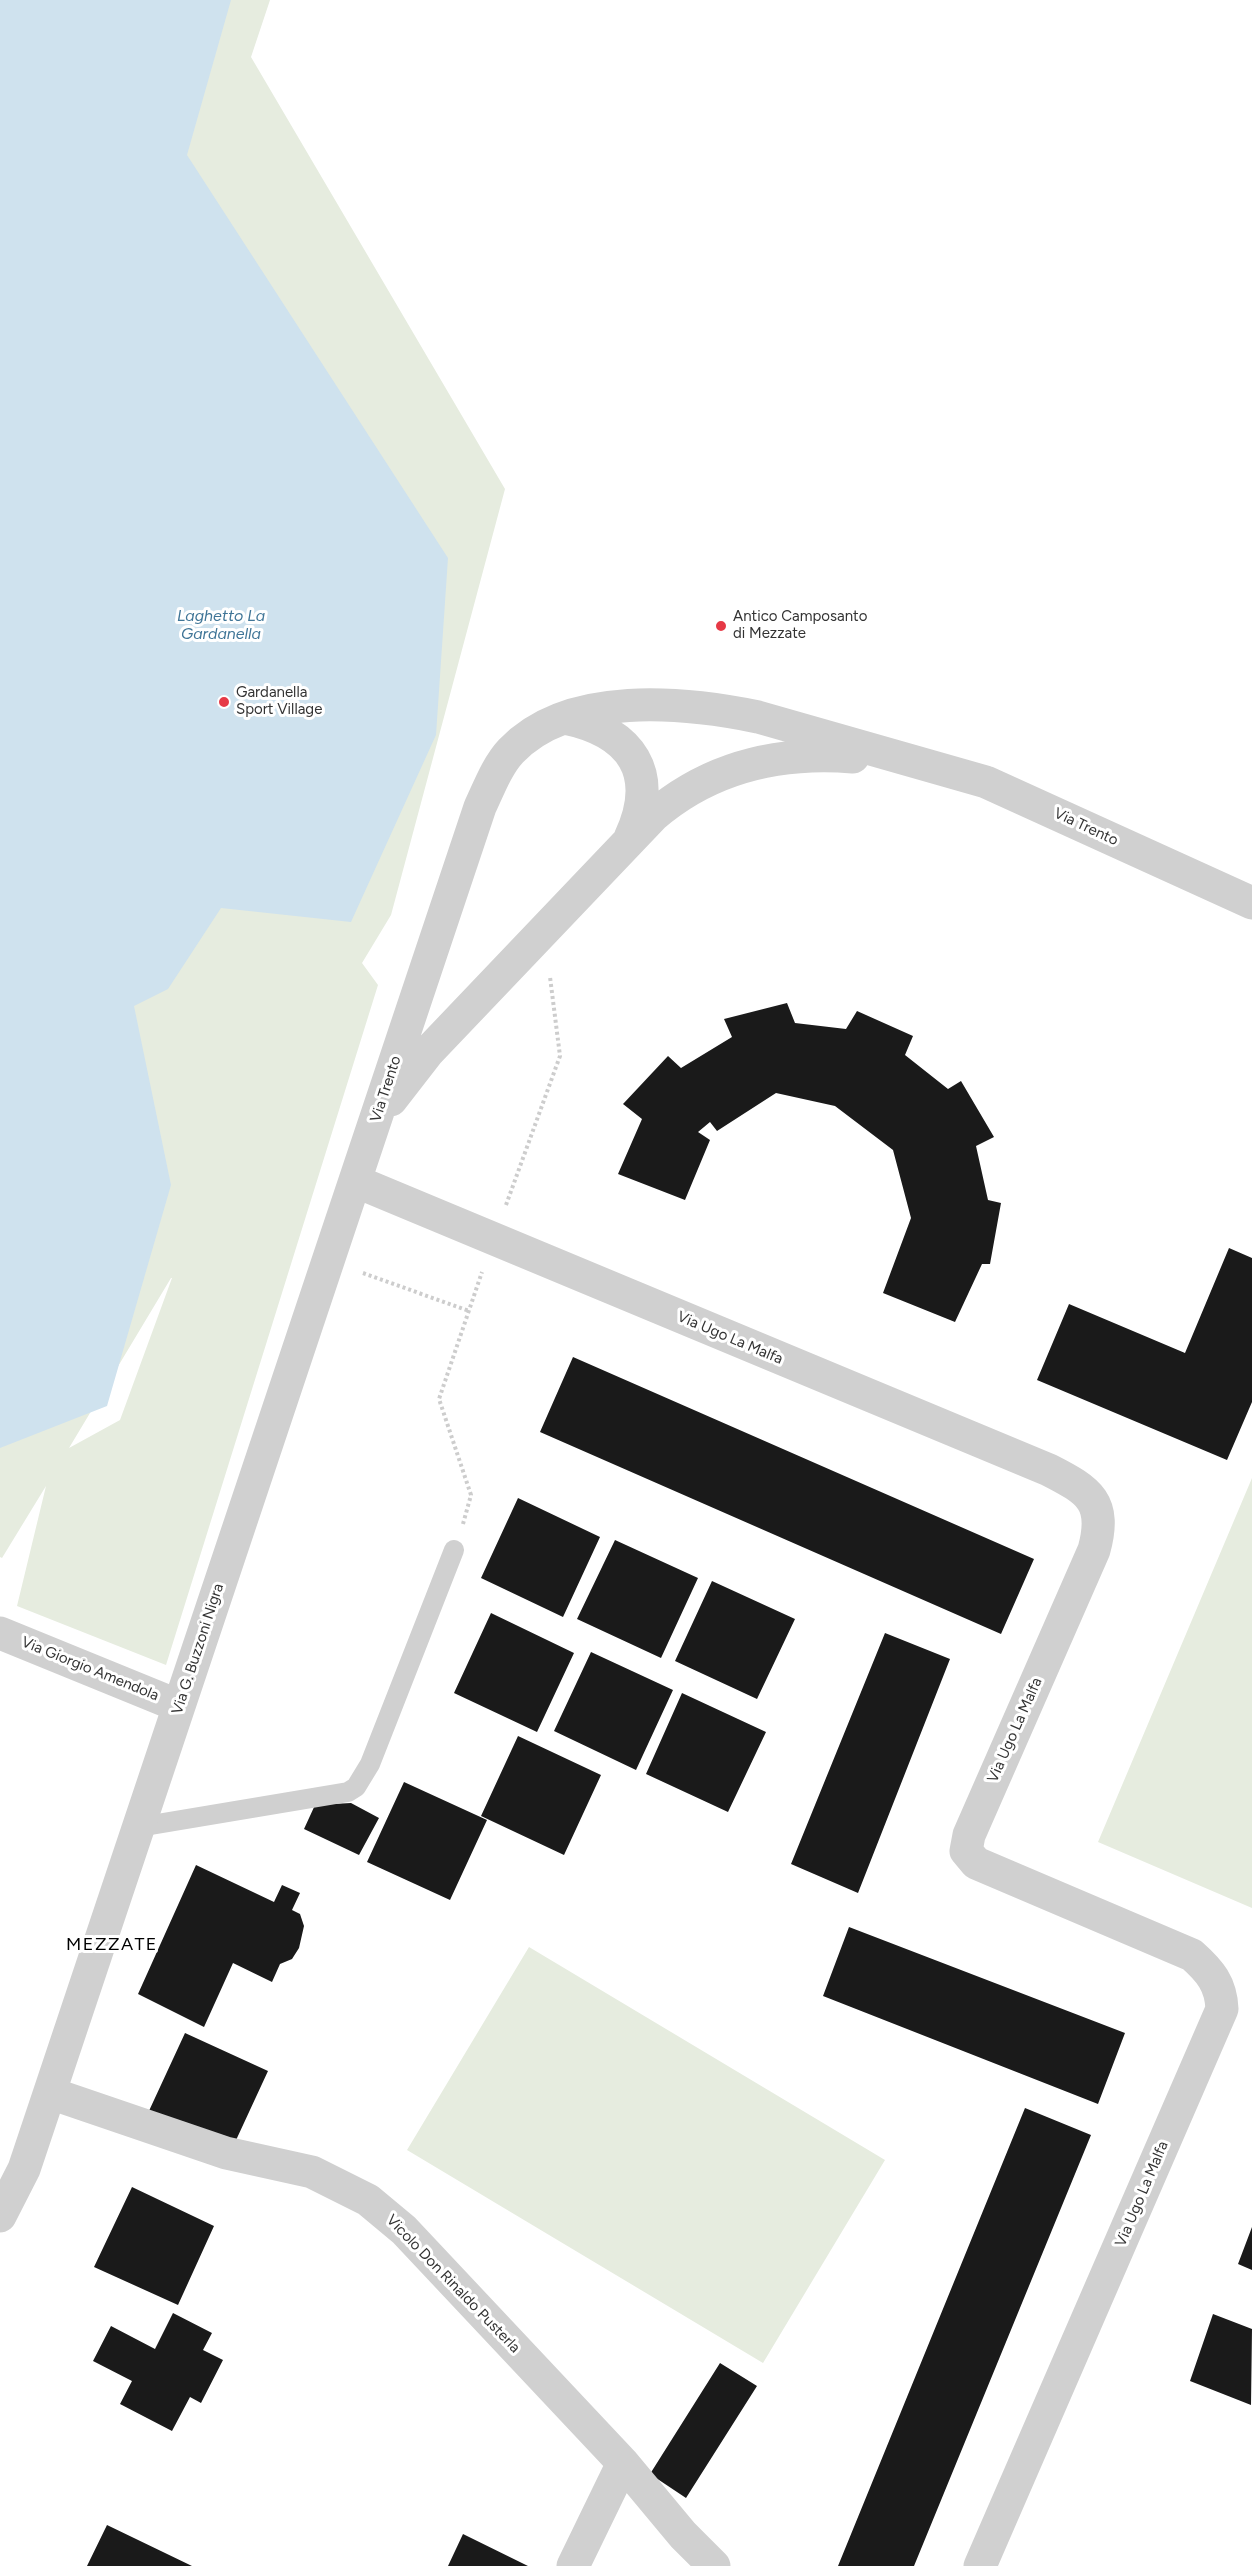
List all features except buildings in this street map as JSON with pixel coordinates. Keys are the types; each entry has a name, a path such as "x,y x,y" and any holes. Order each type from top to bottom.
{"street":[{"name":"Via Trento","path":"372,1129 480,807 493,779 509,752 523,739 565,718 600,710 650,704 725,710 915,762 1007,790 1252,903"},
{"name":"Via Trento","path":"565,718 589,723 605,730 621,742 636,761 642,785 642,801 638,819 627,842"},
{"name":"Via Trento","path":"372,1129 401,1086 429,1052 627,842 675,797 703,780 732,768 797,756 840,756 915,762"},
{"name":"Via G. Buzzoni Nigra","path":"0,2216 12,2164 50,2093 372,1129"},
{"name":"Via Ugo La Malfa","path":"355,1181 1049,1470 1087,1493 1096,1506 1100,1526 1094,1550 969,1835 966,1851 976,1863 1192,1955 1211,1972 1222,1991 1222,2009 980,2566"},
{"name":"Via Giorgio Amendola","path":"0,1633 179,1706"},
{"name":"Vicolo Don Rinaldo Pusterla","path":"50,2093 226,2153 312,2172 368,2200 404,2230 623,2463 683,2535 714,2566"},
{"path":"573,2566 623,2463"}],"lane":[{"path":"139,1827 348,1792 356,1787 369,1764 454,1550"}],"path":[{"path":"332,1250 366,1261 362,1275 469,1311"}],"shaded area":[{"name":"Laghetto La Gardanella","path":"0,0 270,0 251,57 505,489 391,915 362,963 378,985 166,1665 17,1606 46,1486 2,1558 0,1557","holes":["172,1278 120,1420 69,1448"]},
{"path":"1252,1478 1252,1908 1098,1842"},
{"path":"529,1947 885,2160 763,2363 407,2150"}],"water":[{"name":"Laghetto La Gardanella","path":"0,0 231,0 187,155 448,558 436,735 351,922 221,908 168,989 134,1006 171,1185 107,1406 0,1448"}],"place":[{"name":"Antico Camposanto di Mezzate","path":"721,626"},
{"name":"Gardanella Sport Village","path":"224,702"}],"district":[{"name":"MEZZATE","path":"112,1945"}]}
